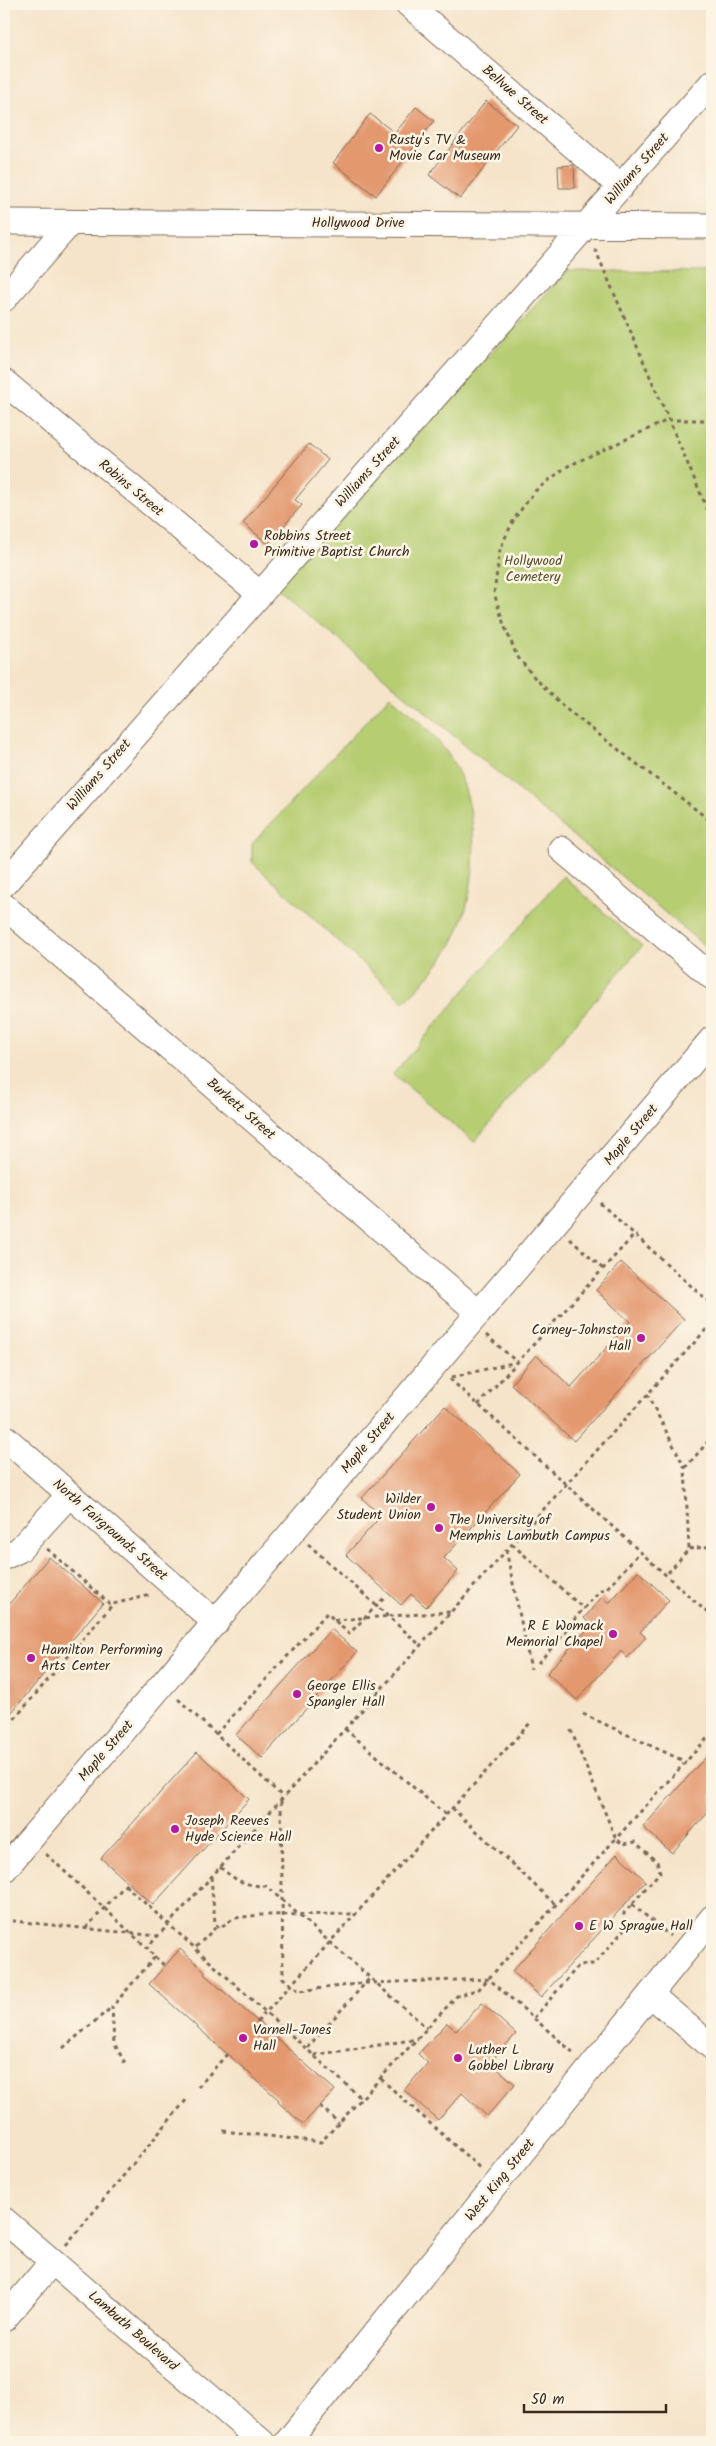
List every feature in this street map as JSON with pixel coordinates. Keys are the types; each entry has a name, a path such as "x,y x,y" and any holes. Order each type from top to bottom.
{"street":[{"name":"Bellvue Street","path":"408,4 622,187"},
{"name":"Williams Street","path":"4,884 259,593 622,187 712,82"},
{"name":"Hollywood Drive","path":"4,222 712,226"},
{"path":"4,299 70,223"},
{"name":"Robins Street","path":"4,382 259,593"},
{"path":"561,849 712,977"},
{"name":"Burkett Street","path":"4,906 482,1323"},
{"name":"Maple Street","path":"4,1870 216,1623 482,1323 584,1189 712,1039"},
{"name":"North Fairgrounds Street","path":"4,1437 216,1623"},
{"path":"4,1557 19,1550 69,1495"},
{"name":"West King Street","path":"287,2442 712,1918"},
{"path":"651,1995 712,2047"},
{"name":"Lambuth Boulevard","path":"4,2220 58,2254 262,2442"},
{"path":"4,2319 58,2254"}],"path":[{"path":"588,224 598,260 712,520"},
{"path":"712,420 668,420 566,467 535,491 514,519 500,549 494,593 504,625 517,656 534,677 566,709 712,822"},
{"path":"584,1189 712,1305"},
{"path":"478,1405 635,1234"},
{"path":"567,1236 603,1269"},
{"path":"147,1948 712,1322"},
{"path":"482,1323 517,1362"},
{"path":"517,1362 448,1377 712,1617"},
{"path":"647,1394 685,1468 689,1549"},
{"path":"685,1468 712,1437"},
{"path":"306,1542 420,1646"},
{"path":"512,1544 584,1609"},
{"path":"43,1546 112,1606"},
{"path":"666,1575 689,1549 712,1546"},
{"path":"506,1550 531,1668"},
{"path":"538,1663 574,1623 575,1618 601,1590 606,1589 640,1552"},
{"path":"4,1730 112,1606 148,1594 156,1600"},
{"path":"216,1734 327,1614 349,1634 384,1598"},
{"path":"334,1620 450,1612"},
{"path":"174,1695 282,1799 283,1978 298,1991 366,1983 489,1978 582,2060"},
{"path":"583,1714 686,1762"},
{"path":"257,2022 530,1722"},
{"path":"534,2018 579,1965 594,1964 623,1931 624,1913 660,1872 658,1862 635,1842 623,1844 616,1839 570,1728"},
{"path":"344,1729 446,1815"},
{"path":"223,2131 321,2142 458,1996 472,1993 489,1978 712,1733"},
{"path":"452,1808 556,1905"},
{"path":"42,1850 165,1966"},
{"path":"220,1867 237,1881 251,1886 266,1886 428,2028"},
{"path":"212,1876 214,1923 217,1926"},
{"path":"85,1929 126,1884 362,2099"},
{"path":"632,1904 676,1942"},
{"path":"196,1947 217,1926 219,1928 235,1918 356,1914"},
{"path":"4,1920 158,1936"},
{"path":"64,2048 112,2007 155,1957"},
{"path":"307,2048 370,1978"},
{"path":"112,2007 114,2043 125,2063"},
{"path":"314,2055 418,2038"},
{"path":"198,2087 228,2053"},
{"path":"381,2079 497,2184"},
{"path":"58,2254 187,2099"},
{"path":"320,2106 339,2123"}],"green space":[{"name":"Hollywood Cemetery","path":"567,271 712,272 712,952 276,587"},
{"path":"390,696 431,733 451,759 461,778 468,800 474,847 473,871 469,894 464,916 456,936 439,963 404,1002 252,862 252,844"},
{"path":"563,876 642,946 474,1142 393,1074"}],"building":[{"path":"486,101 517,125 460,199 429,175"},
{"name":"Rusty's TV & Movie Car Museum","path":"416,107 434,121 376,196 333,163 370,114 395,133"},
{"path":"574,165 575,188 559,188 558,166"},
{"path":"309,444 328,460 295,500 302,505 268,544 243,523"},
{"name":"Carney-Johnston Hall","path":"621,1262 684,1319 574,1441 511,1384 536,1355 571,1387 630,1322 596,1290"},
{"name":"Wilder Student Union","path":"445,1406 520,1474 444,1558 458,1571 426,1607 411,1594 401,1605 346,1555 381,1516 362,1498"},
{"name":"Hamilton Performing Arts Center","path":"49,1557 103,1603 12,1712 4,1705 4,1610"},
{"name":"R E Womack Memorial Chapel","path":"638,1571 669,1600 640,1632 646,1637 627,1658 621,1651 577,1700 547,1673 591,1625 584,1618 602,1597 609,1603"},
{"name":"George Ellis Spangler Hall","path":"331,1629 357,1652 262,1758 236,1735"},
{"path":"712,1750 712,1808 672,1853 643,1827"},
{"name":"Joseph Reeves Hyde Science Hall","path":"197,1752 249,1799 153,1905 101,1858"},
{"name":"E W Sprague Hall","path":"617,1854 646,1881 541,1997 512,1971"},
{"name":"Varnell-Jones Hall","path":"180,1949 206,1972 204,1974 335,2090 303,2124 278,2102 279,2100 149,1984"},
{"name":"Luther L Gobbel Library","path":"482,2003 516,2034 490,2062 515,2084 487,2116 462,2093 438,2120 404,2090 428,2063 418,2054 447,2023 456,2031"}],"place":[{"name":"Rusty's TV & Movie Car Museum","path":"379,148"},
{"name":"Robbins Street Primitive Baptist Church","path":"254,544"},
{"name":"Carney-Johnston Hall","path":"641,1338"},
{"name":"Wilder Student Union","path":"431,1507"},
{"name":"The University of Memphis Lambuth Campus","path":"439,1528"},
{"name":"R E Womack Memorial Chapel","path":"613,1634"},
{"name":"Hamilton Performing Arts Center","path":"31,1658"},
{"name":"George Ellis Spangler Hall","path":"297,1694"},
{"name":"Joseph Reeves Hyde Science Hall","path":"175,1829"},
{"name":"E W Sprague Hall","path":"579,1926"},
{"name":"Varnell-Jones Hall","path":"243,2038"},
{"name":"Luther L Gobbel Library","path":"458,2058"}]}
